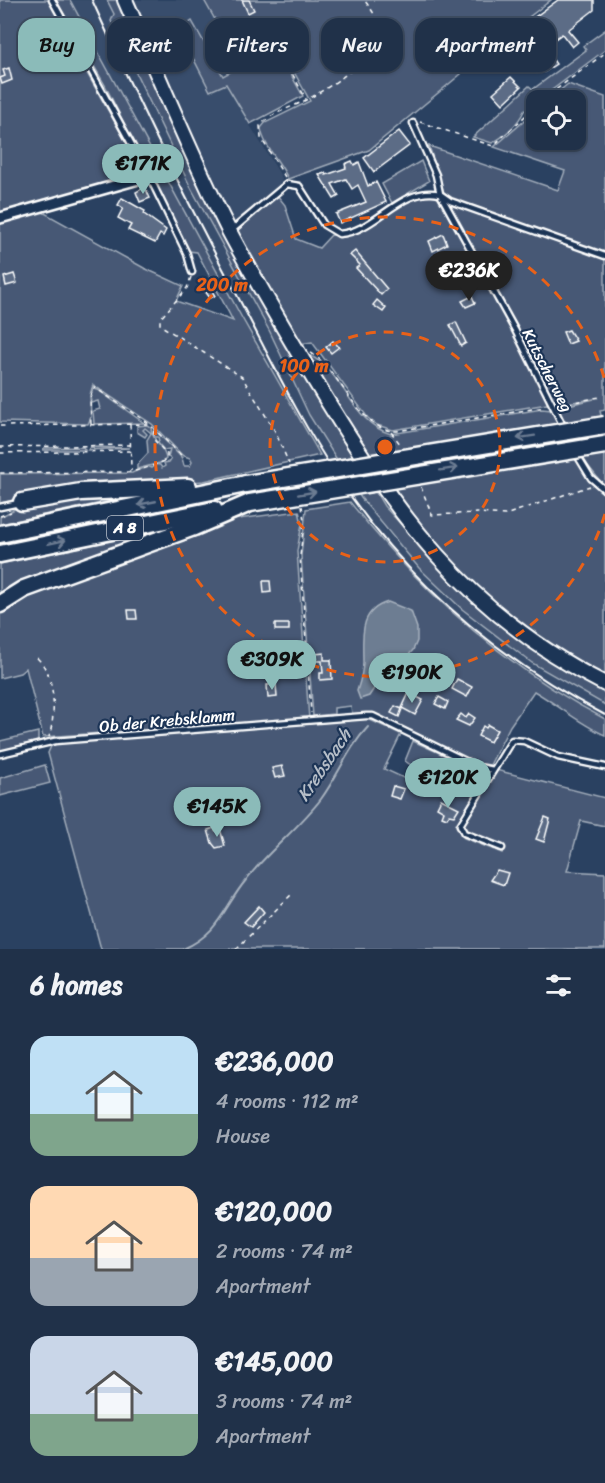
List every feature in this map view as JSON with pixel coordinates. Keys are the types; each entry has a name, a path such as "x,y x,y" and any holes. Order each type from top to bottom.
{"highway":[{"name":"A 8","path":"0,534 246,484 605,425"},
{"name":"A 8","path":"0,554 250,503 605,445"},
{"path":"22,502 81,492 246,484"},
{"path":"0,604 15,592 194,527 250,503"}],"main road":[{"path":"125,0 230,232 298,352 372,473 432,551 453,574 509,623 556,656 605,684"}],"street":[{"path":"0,218 149,177"}],"lane":[{"path":"52,0 149,177 187,254 192,272"},
{"name":"Kutscherweg","path":"413,123 436,176 440,194 515,330 568,437"},
{"path":"230,232 287,184 299,186 324,225 339,234 352,231 420,193 440,194 450,201 605,256"},
{"path":"574,447 584,468 605,490"},
{"path":"0,507 22,502"},
{"name":"Ob der Krebsklamm","path":"0,754 48,742 373,716 478,766 493,770"},
{"path":"502,848 464,833 460,825 510,743 515,740 558,757 605,767"}],"path":[{"path":"287,184 280,166 261,138 260,126 266,120 307,100 358,63 378,40 379,26 374,12 364,0"},
{"path":"556,90 605,53"},
{"path":"291,72 307,100"},
{"path":"413,123 418,121 494,146 526,115"},
{"path":"298,352 310,352 322,361 366,418 380,429 391,432 553,406 600,396"},
{"path":"91,425 90,398 94,387 153,427 184,458"},
{"path":"130,424 131,472"},
{"path":"0,426 149,424"},
{"path":"0,473 131,472 151,464 161,464 166,459 166,452 153,437 153,427"},
{"path":"391,432 404,448"},
{"path":"0,447 131,445"},
{"path":"40,452 41,446"},
{"path":"86,446 87,452"},
{"path":"0,453 131,451"},
{"path":"419,482 432,515 478,513 505,515 596,483"},
{"path":"37,658 45,669 52,692 53,720 48,742"},
{"path":"236,949 292,894"}],"shaded area":[{"path":"0,0 49,0 58,18 18,18 18,72 86,72 145,176 0,216"},
{"path":"56,0 70,0 80,18 66,18"},
{"path":"70,0 107,0 114,14 112,18 107,18 107,68 95,46 95,18 80,18"},
{"path":"107,0 118,0 127,18 112,18 114,14"},
{"path":"130,0 204,0 214,18 205,18 205,44 193,23 193,18 138,18"},
{"path":"204,0 551,0 528,18 415,18 415,72 460,72 461,74 369,150 288,179 265,141 261,128 265,123 310,101 294,72 309,72 309,18 214,18"},
{"path":"193,23 205,44 205,72 221,72 223,76 230,72 289,72 303,96 250,124 226,84 210,91 193,58"},
{"path":"605,30 605,50 552,90 526,90 526,109 506,134 492,143 473,137 529,86 533,89 586,50 583,46"},
{"path":"95,46 242,318 320,455 204,481 40,494 0,503 0,474 132,473 147,466 152,468 154,464 162,468 165,466 164,463 171,459 168,457 170,449 164,450 157,442 159,441 158,437 154,437 154,429 182,458 184,466 190,466 192,462 190,458 182,455 152,424 93,385 90,395 91,417 88,424 0,422 0,222 41,211 144,268 183,286 176,301 233,321 197,252 188,251 95,68"},
{"path":"193,58 210,91 225,84 282,178 279,185 237,222 232,223 198,155 162,72 193,72"},
{"path":"109,72 135,72 190,186 270,333 290,376 384,529 462,609 532,663 605,705 605,719 537,680 462,623 406,569 351,502 320,455 242,318"},
{"path":"135,72 155,72 329,414 384,506 467,595 605,690 605,705 532,663 462,609 419,568 361,498 309,415 270,332 190,186"},
{"path":"568,84 585,90 560,90"},
{"path":"586,90 605,97 605,410 600,411 605,432 605,487 585,462 558,411 560,407 594,399 566,403 553,401 447,202 429,146 558,190 565,171 494,147 526,119 526,150 586,150"},
{"path":"421,161 429,181 392,203 382,184"},
{"path":"277,195 285,205 296,239 319,248 331,235 345,234 359,229 413,199 425,196 438,198 519,341 548,400 547,404 393,430 377,425 368,418 312,342 299,344 236,232"},
{"path":"311,356 332,374 367,420 391,434 542,409 552,410 580,465 605,492 605,679 525,630 488,601 454,569 413,520 376,468 308,359"},
{"path":"93,389 98,390 144,423 94,424 93,411 100,409 98,401 91,403 90,395"},
{"path":"147,425 151,428 166,459 160,463 137,469 137,465 148,453 147,440 151,433 145,428 143,430 147,434 145,437 137,432 137,426"},
{"path":"83,447 85,450 43,450 44,448"},
{"path":"90,447 130,448 88,450"},
{"path":"144,494 0,524 0,517 22,505"},
{"path":"350,502 405,566 435,596 498,651 568,698 605,719 605,735 534,691 510,726 490,765 476,763 372,714 352,714 351,706 334,708 334,714 313,716 301,556 306,509"},
{"path":"299,511 302,524 297,551 309,719 43,737 26,668 20,673 0,678 0,609 8,602 223,521"},
{"path":"106,519 107,524 0,546 0,542"},
{"path":"167,529 0,600 0,564"},
{"path":"388,602 411,611 417,628 417,641 407,657 390,665 369,696 360,699 357,691 362,669 364,626 371,612"},
{"path":"368,719 401,734 384,769 410,781 416,778 418,770 405,761 413,741 486,774 456,826 464,838 502,853 504,847 465,830 462,825 496,770 605,798 605,826 581,821 567,871 605,873 605,949 101,949 48,753 52,744"},
{"path":"38,732 38,741 0,751 0,741"},
{"path":"45,765 50,783 0,796 0,778"}],"building":[{"path":"242,0 249,0 254,10 248,13"},
{"path":"558,0 594,0 594,10 568,30 578,42 572,47 562,34 556,38 556,18 533,18"},
{"path":"9,68 12,80 2,84 0,78 5,76 3,70"},
{"path":"511,77 521,87 503,104 493,93"},
{"path":"399,131 410,145 374,172 364,158"},
{"path":"352,161 354,165 359,162 368,186 376,182 386,202 340,223 336,214 366,202 358,185 352,189 346,179 332,184 339,196 334,199 319,175 346,168 345,164"},
{"path":"145,187 150,198 140,202 136,192"},
{"path":"122,198 145,211 144,214 166,230 163,236 160,234 155,243 128,230 131,225 118,218 123,208 118,205"},
{"path":"443,234 447,244 433,251 429,241"},
{"path":"355,251 387,289 381,295 356,268 360,265 350,255"},
{"path":"488,252 492,260 484,264 480,256"},
{"path":"14,274 17,283 6,286 4,277"},
{"path":"206,281 215,296 210,298 200,284"},
{"path":"472,296 475,303 466,307 462,301"},
{"path":"377,300 386,308 383,312 373,305"},
{"path":"456,322 466,343 461,346 450,325"},
{"path":"569,330 576,341 568,344 563,332"},
{"path":"333,341 339,347 331,353 326,347"},
{"path":"263,581 270,581 271,592 264,593"},
{"path":"128,610 136,610 137,619 129,619"},
{"path":"275,624 289,624 289,630 275,630"},
{"path":"324,653 324,660 331,660 332,679 320,680 320,673 323,673 322,661 316,661 315,654"},
{"path":"457,679 472,687 467,697 452,689"},
{"path":"276,684 277,697 268,698 267,685"},
{"path":"409,693 423,700 415,715 402,708"},
{"path":"439,697 448,702 445,709 435,704"},
{"path":"395,706 402,709 399,717 391,713"},
{"path":"461,714 466,718 469,714 475,718 469,726 456,720"},
{"path":"488,725 497,730 490,742 478,736 483,726 486,728"},
{"path":"282,766 285,776 275,778 272,768"},
{"path":"393,786 404,789 400,799 390,796"},
{"path":"441,799 459,808 454,816 449,815 447,818 442,816 444,811 437,807"},
{"path":"545,817 550,819 544,842 536,839"},
{"path":"214,828 215,831 220,829 225,846 216,848 212,843 208,830"},
{"path":"497,870 508,873 504,885 490,880"},
{"path":"259,906 264,912 251,927 244,922"}],"waterway":[{"name":"Krebsbach","path":"183,949 195,943 213,928 255,869 312,810 368,727"}],"railway":[{"path":"92,0 181,187 285,388 310,433 363,514 392,549 456,613 527,668 565,693 605,715"}]}
